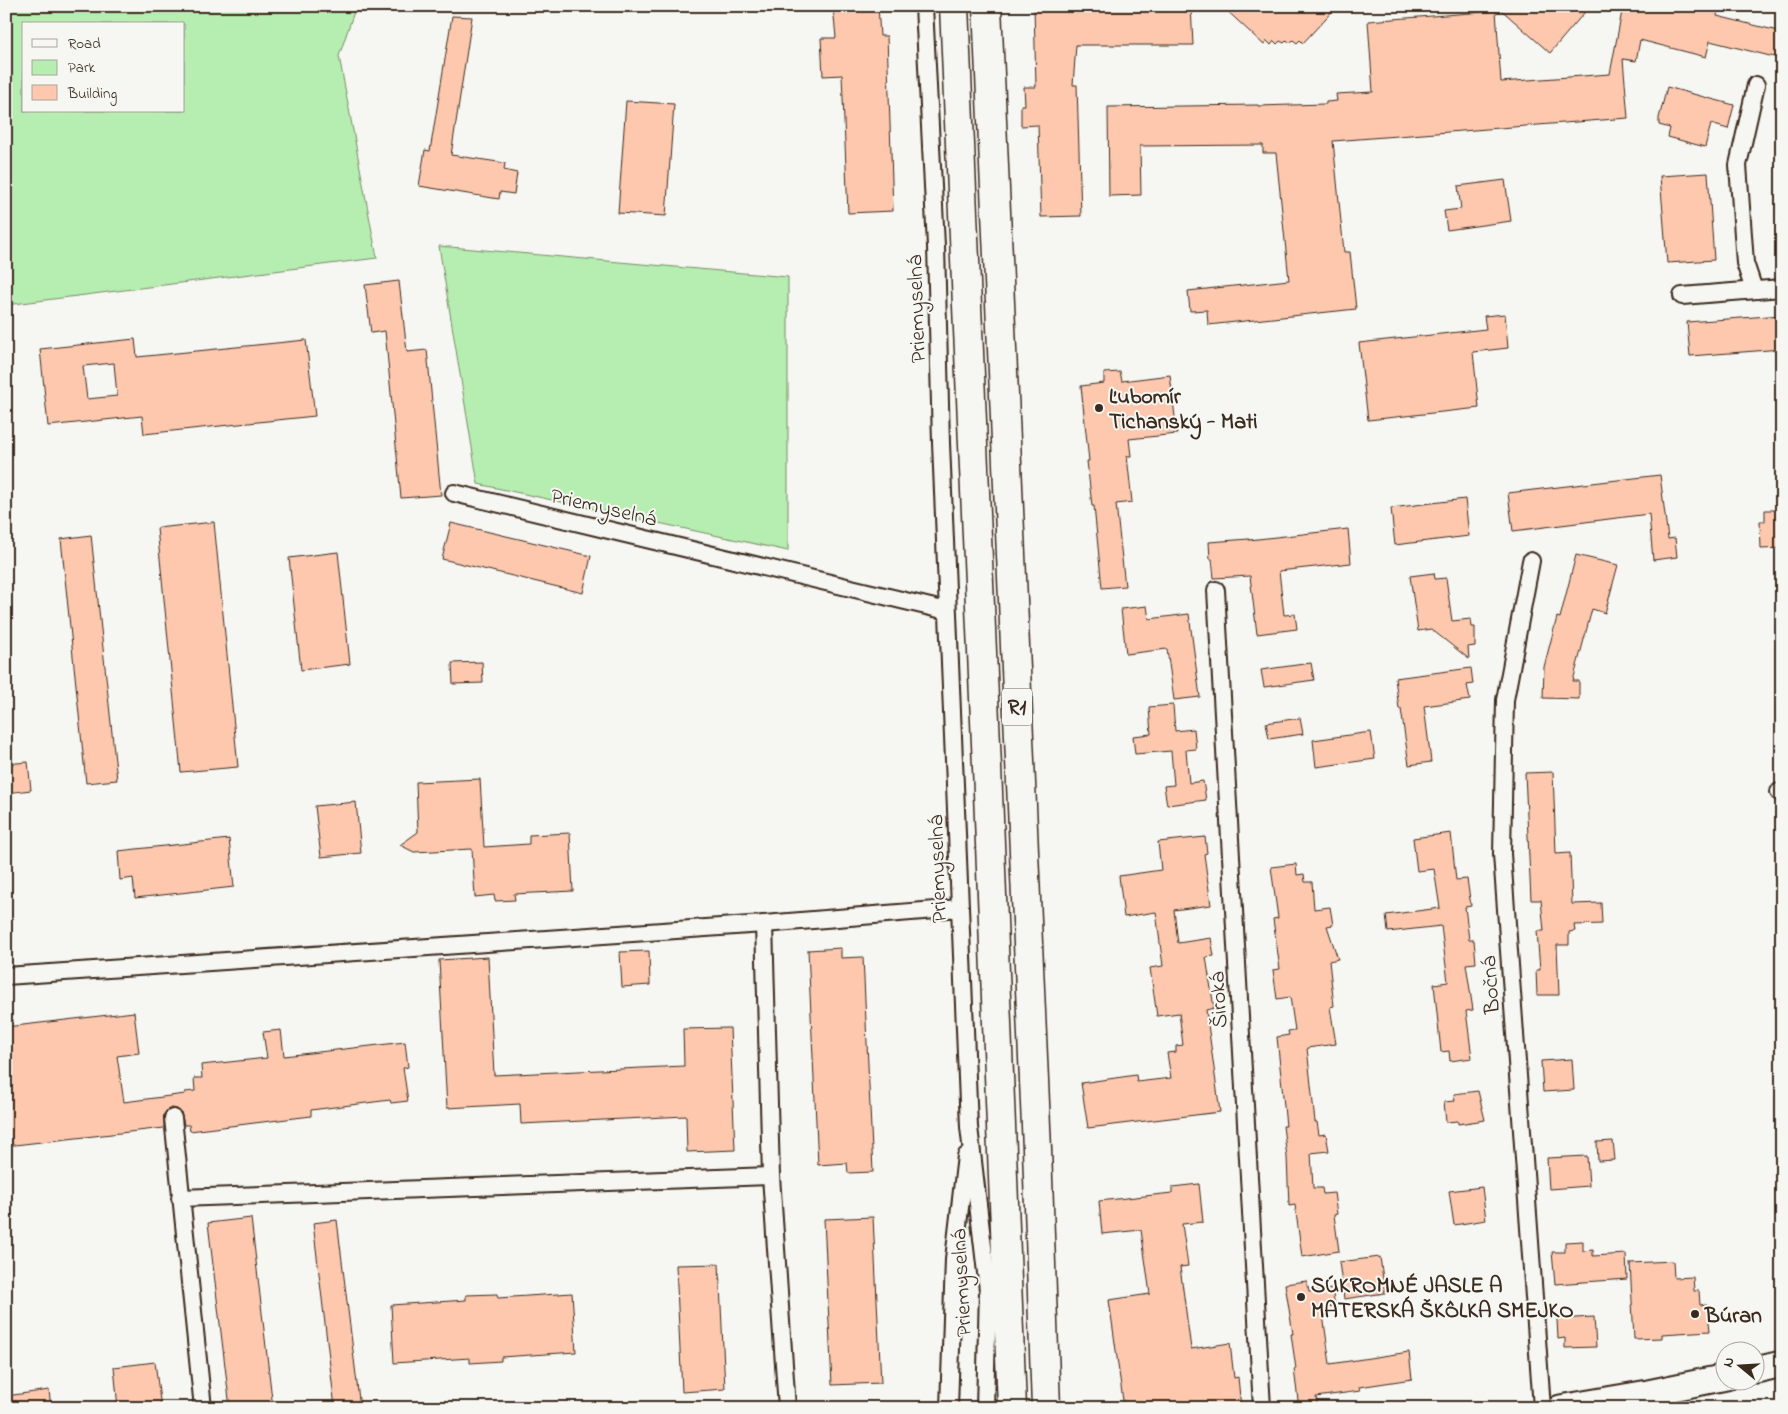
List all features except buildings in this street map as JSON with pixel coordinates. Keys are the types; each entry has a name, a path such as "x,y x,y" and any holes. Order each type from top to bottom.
{"highway":[{"name":"R1","path":"954,6 987,767 1012,1408"},
{"name":"R1","path":"987,6 1046,1408"}],"main road":[{"path":"1766,1368 1782,1364"},
{"path":"1560,1408 1716,1379"}],"street":[{"name":"Priemyselná","path":"924,6 936,246 940,443 969,1126 988,1290 985,1408"},
{"path":"1754,290 1745,263 1738,165 1756,85"},
{"path":"1682,296 1782,288"},
{"name":"Priemyselná","path":"454,493 948,610"},
{"name":"Bočná","path":"1530,562 1504,700 1502,854 1542,1408"},
{"name":"Široká","path":"1216,590 1262,1408"},
{"path":"6,976 764,924 960,908"},
{"path":"764,924 771,1176 788,1408"},
{"path":"173,1118 203,1408"},
{"name":"Priemyselná","path":"949,1408 954,1259 969,1126"},
{"path":"180,1198 771,1176"}],"green space":[{"path":"6,6 356,6 339,56 377,258 6,305"},
{"path":"439,246 788,277 788,551 478,484"}],"place":[{"name":"Ľubomír Tichanský - Mati","path":"1099,408"},
{"name":"SÚKROMNÉ JASLE A MATERSKÁ ŠKÔLKA SMEJKO","path":"1301,1297"},
{"name":"Búran","path":"1695,1314"}]}
